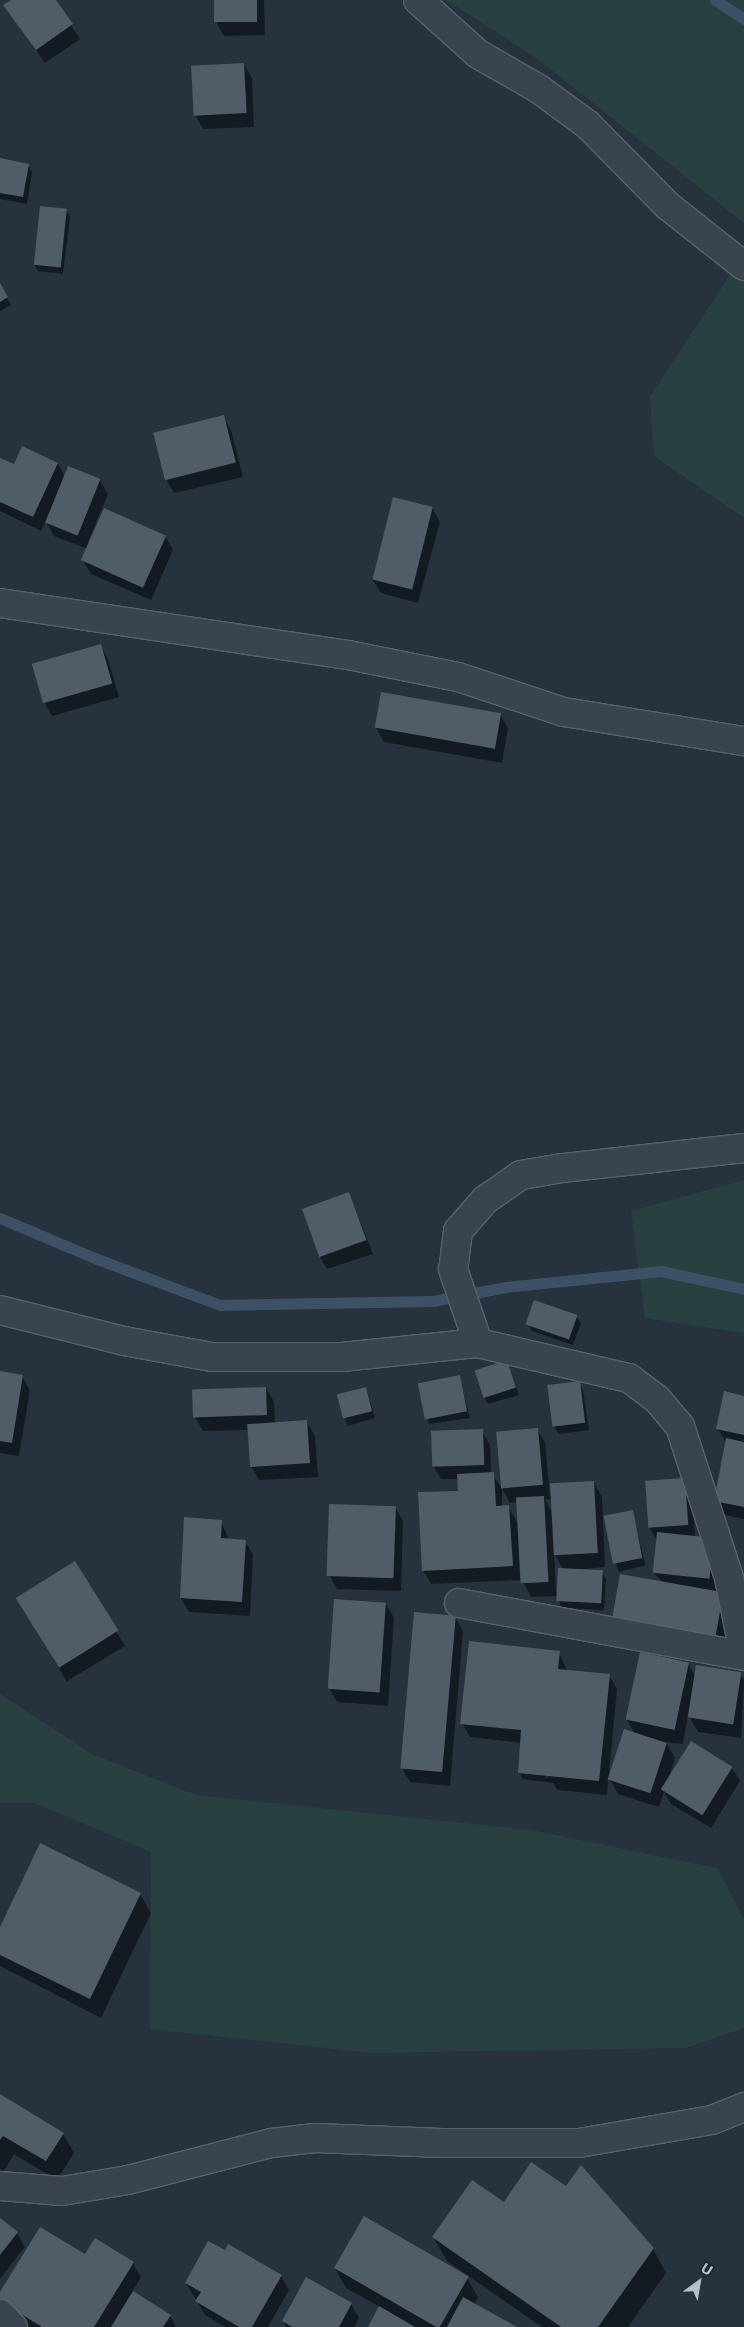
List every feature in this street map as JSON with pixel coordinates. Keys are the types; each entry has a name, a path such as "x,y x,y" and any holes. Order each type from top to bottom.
{"street":[{"path":"418,0 478,54 539,89 588,125 668,206 744,266"},
{"path":"0,603 348,655 458,677 564,712 744,741"},
{"path":"475,1331 453,1269 458,1231 485,1200 520,1175 562,1168 744,1148"},
{"path":"0,1310 124,1341 212,1357 342,1357 475,1331 629,1378 657,1399 680,1426 702,1487 729,1578 744,1655 458,1603"},
{"path":"0,2186 62,2191 128,2180 272,2144 315,2138 442,2143 579,2143 712,2120 744,2107"},
{"path":"0,2314 12,2327"}],"green space":[{"path":"446,0 744,0 744,223 535,57"},
{"path":"744,254 744,518 654,456 650,396"},
{"path":"744,1180 744,1333 645,1318 631,1211"},
{"path":"0,1694 92,1754 196,1795 531,1830 717,1868 744,1919 744,2028 686,2048 371,2053 150,2029 151,1852 35,1803 0,1803"}],"building":[{"path":"11,0 56,0 73,24 36,50 3,5"},
{"path":"214,0 257,0 257,22 214,22"},
{"path":"244,63 247,113 194,116 191,66"},
{"path":"0,158 29,164 23,197 0,193"},
{"path":"40,206 67,209 61,267 34,265"},
{"path":"0,283 8,297 0,302"},
{"path":"224,415 236,463 165,480 153,433"},
{"path":"22,446 58,463 33,517 0,502 0,458 14,464"},
{"path":"68,466 100,479 78,536 45,523"},
{"path":"393,497 433,507 412,589 372,579"},
{"path":"104,508 166,536 143,588 81,560"},
{"path":"101,644 112,683 43,703 32,664"},
{"path":"381,692 501,713 495,749 375,727"},
{"path":"349,1192 366,1240 319,1257 302,1209"},
{"path":"534,1300 577,1315 569,1340 526,1325"},
{"path":"507,1360 516,1388 484,1398 475,1371"},
{"path":"0,1371 23,1375 12,1443 0,1441"},
{"path":"460,1375 467,1411 425,1420 418,1383"},
{"path":"580,1381 585,1423 552,1427 547,1385"},
{"path":"266,1387 267,1415 193,1418 192,1390"},
{"path":"366,1387 372,1411 343,1419 337,1394"},
{"path":"724,1391 744,1396 744,1435 716,1429"},
{"path":"307,1420 310,1463 250,1467 247,1424"},
{"path":"538,1428 543,1485 501,1488 496,1432"},
{"path":"483,1429 484,1465 432,1467 431,1431"},
{"path":"726,1438 744,1442 744,1507 714,1501"},
{"path":"494,1472 496,1506 509,1505 513,1566 422,1571 418,1492 458,1491 457,1474"},
{"path":"685,1478 688,1525 648,1528 645,1481"},
{"path":"594,1481 598,1553 554,1555 550,1483"},
{"path":"544,1496 549,1582 521,1583 516,1497"},
{"path":"329,1504 396,1506 393,1578 326,1576"},
{"path":"633,1510 642,1558 613,1564 604,1516"},
{"path":"184,1517 222,1520 221,1538 246,1540 242,1602 180,1598"},
{"path":"657,1532 714,1538 709,1579 653,1573"},
{"path":"75,1561 118,1631 59,1668 16,1598"},
{"path":"558,1568 603,1570 601,1603 556,1601"},
{"path":"620,1574 723,1592 715,1638 612,1619"},
{"path":"334,1599 386,1603 380,1692 328,1689"},
{"path":"414,1612 456,1616 442,1772 400,1768"},
{"path":"469,1641 560,1651 558,1669 610,1674 599,1781 518,1773 521,1730 460,1724"},
{"path":"640,1652 689,1662 675,1730 626,1719"},
{"path":"696,1665 741,1672 733,1725 688,1717"},
{"path":"624,1729 667,1743 650,1793 608,1779"},
{"path":"691,1741 733,1767 702,1815 661,1789"},
{"path":"40,1843 141,1893 90,1999 0,1955 0,1927"},
{"path":"0,2094 64,2133 46,2161 3,2136 0,2140"},
{"path":"531,2162 566,2186 581,2165 654,2248 598,2327 561,2327 432,2237 472,2180 504,2202"},
{"path":"364,2216 469,2276 440,2327 436,2327 334,2268"},
{"path":"0,2218 18,2232 0,2255"},
{"path":"40,2227 85,2254 95,2238 134,2262 94,2327 42,2327 0,2301 0,2292"},
{"path":"208,2241 225,2250 228,2244 282,2275 252,2327 239,2327 195,2301 201,2292 185,2283"},
{"path":"306,2277 352,2303 339,2327 292,2327 282,2321"},
{"path":"133,2291 171,2315 163,2327 111,2327"},
{"path":"463,2297 517,2327 447,2327"},
{"path":"379,2306 415,2327 368,2327"}],"waterway":[{"path":"715,0 744,19"},
{"path":"0,1218 97,1259 220,1305 433,1301 506,1287 661,1271 744,1289"}]}
